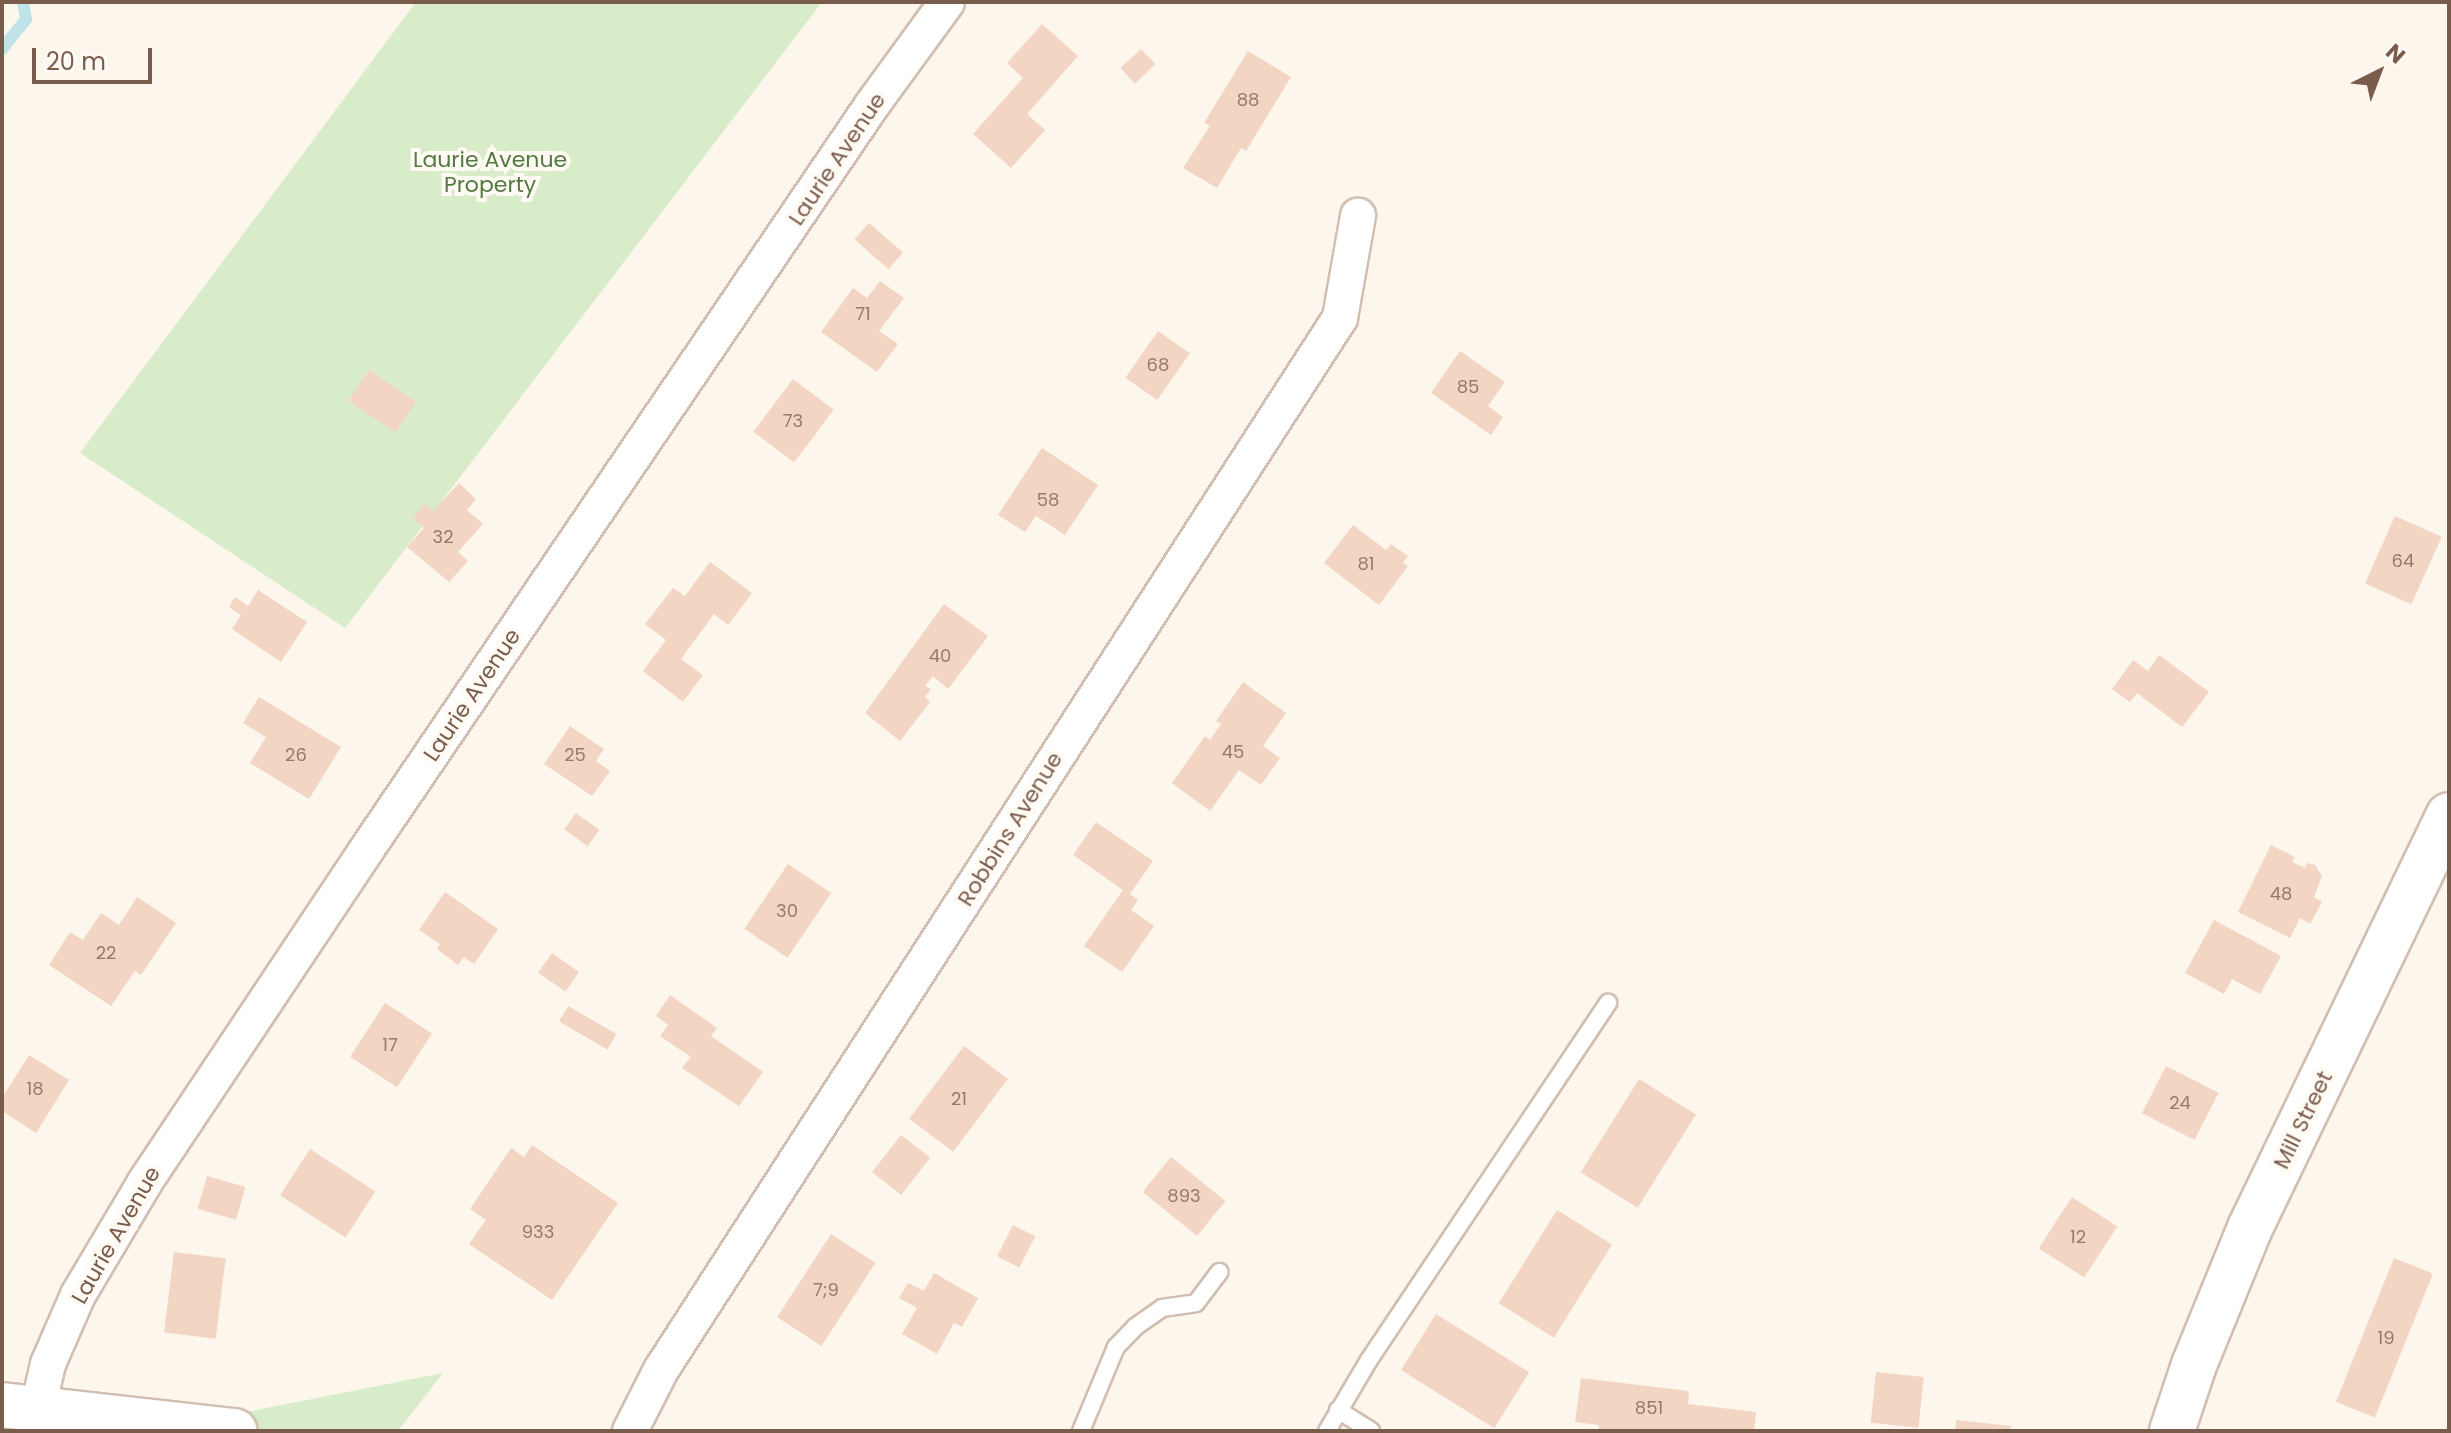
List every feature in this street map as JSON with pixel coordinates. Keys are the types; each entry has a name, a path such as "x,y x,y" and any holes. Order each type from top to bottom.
{"street":[{"name":"Laurie Avenue","path":"20,1406 48,1364 78,1295 145,1182 375,836 872,105 947,2"},
{"name":"Robbins Avenue","path":"630,1431 661,1370 1340,318 1358,216"},
{"name":"Mill Street","path":"2172,1431 2194,1365 2250,1228 2449,815"},
{"path":"20,1406 235,1431"}],"lane":[{"path":"1327,1431 1608,1003"},
{"path":"1081,1431 1116,1347 1135,1327 1162,1308 1196,1303 1219,1272"},
{"path":"1338,1410 1371,1431"}],"green space":[{"name":"Laurie Avenue Property","path":"416,2 822,2 345,628 80,453"},
{"path":"443,1373 398,1431 151,1431"}],"building":[{"path":"1042,24 1078,56 1027,114 1045,130 1011,168 973,134 1023,78 1007,63"},
{"path":"1141,49 1155,64 1135,83 1121,68"},
{"path":"1248,51 1291,77 1246,151 1241,148 1217,188 1183,168 1210,126 1204,123"},
{"path":"869,223 903,253 889,269 855,240"},
{"path":"880,281 904,298 879,331 898,344 877,372 821,332 853,288 867,298"},
{"path":"1158,331 1190,353 1157,400 1125,378"},
{"path":"1460,351 1505,382 1488,406 1503,417 1491,435 1431,393"},
{"path":"369,370 416,402 396,433 348,401"},
{"path":"793,379 834,410 794,462 753,432"},
{"path":"1042,448 1098,485 1065,535 1036,516 1025,532 998,515"},
{"path":"459,483 476,499 467,510 483,524 458,552 468,561 449,582 407,547 424,528 413,518 425,504 433,511"},
{"path":"2395,516 2442,537 2411,604 2365,584"},
{"path":"1353,525 1386,550 1391,544 1408,556 1403,563 1408,566 1379,605 1324,563"},
{"path":"710,562 752,593 728,625 714,614 681,659 703,675 683,702 643,671 666,640 645,624 673,588 685,596"},
{"path":"258,590 307,622 281,662 232,629 241,615 229,607 235,597 248,606"},
{"path":"944,604 988,636 948,689 933,676 925,686 931,689 925,697 930,702 900,741 865,713"},
{"path":"2159,655 2209,692 2182,727 2137,693 2130,702 2112,689 2133,660 2148,671"},
{"path":"1243,682 1286,713 1263,746 1280,758 1261,785 1239,770 1210,811 1172,783 1205,736 1210,740 1221,724 1216,721"},
{"path":"259,697 341,747 309,799 250,763 266,737 243,723"},
{"path":"570,726 604,749 596,761 610,771 592,796 544,764"},
{"path":"576,813 599,830 588,846 564,829"},
{"path":"1096,822 1153,861 1130,894 1138,900 1131,910 1154,926 1122,972 1084,946 1123,890 1073,855"},
{"path":"2271,845 2295,857 2292,862 2305,868 2307,863 2315,865 2322,876 2314,897 2322,902 2310,924 2300,918 2290,938 2238,912"},
{"path":"788,864 831,893 787,958 744,929"},
{"path":"445,892 498,929 474,964 464,957 458,965 437,949 440,944 419,930"},
{"path":"137,897 176,923 141,975 135,971 111,1006 49,965 70,932 83,940 101,913 119,925"},
{"path":"2214,920 2281,956 2260,994 2232,979 2224,994 2185,973"},
{"path":"552,953 579,972 565,992 538,973"},
{"path":"670,995 717,1028 711,1036 763,1072 739,1106 682,1068 691,1057 660,1036 668,1025 656,1016"},
{"path":"385,1003 432,1033 397,1087 350,1057"},
{"path":"568,1006 616,1034 607,1050 559,1022"},
{"path":"964,1046 1008,1079 953,1152 909,1119"},
{"path":"29,1055 69,1080 36,1133 2,1111 2,1098"},
{"path":"2166,1066 2219,1093 2195,1140 2142,1113"},
{"path":"1639,1079 1696,1115 1638,1208 1581,1172"},
{"path":"901,1135 930,1158 901,1195 872,1172"},
{"path":"532,1145 618,1203 552,1300 469,1244 486,1220 470,1209 511,1148 524,1157"},
{"path":"310,1149 375,1191 345,1238 280,1195"},
{"path":"1171,1157 1225,1201 1197,1236 1143,1192"},
{"path":"207,1176 245,1187 236,1220 198,1209"},
{"path":"2072,1197 2117,1226 2084,1278 2039,1248"},
{"path":"1557,1210 1612,1244 1554,1338 1499,1303"},
{"path":"1013,1225 1035,1236 1019,1268 997,1256"},
{"path":"831,1234 875,1263 822,1346 777,1317"},
{"path":"174,1252 226,1258 216,1339 164,1332"},
{"path":"2394,1258 2433,1274 2375,1417 2336,1402"},
{"path":"934,1273 978,1298 962,1327 954,1323 937,1354 902,1334 917,1308 899,1298 908,1283 924,1291"},
{"path":"1436,1314 1529,1372 1494,1428 1401,1370"},
{"path":"1876,1372 1924,1377 1918,1428 1871,1423"},
{"path":"1581,1378 1689,1391 1688,1404 1756,1412 1754,1431 1598,1431 1599,1425 1575,1422"},
{"path":"1956,1420 2011,1426 2010,1431 1955,1431"}],"waterway":[{"path":"2,49 26,19 23,2"}]}
